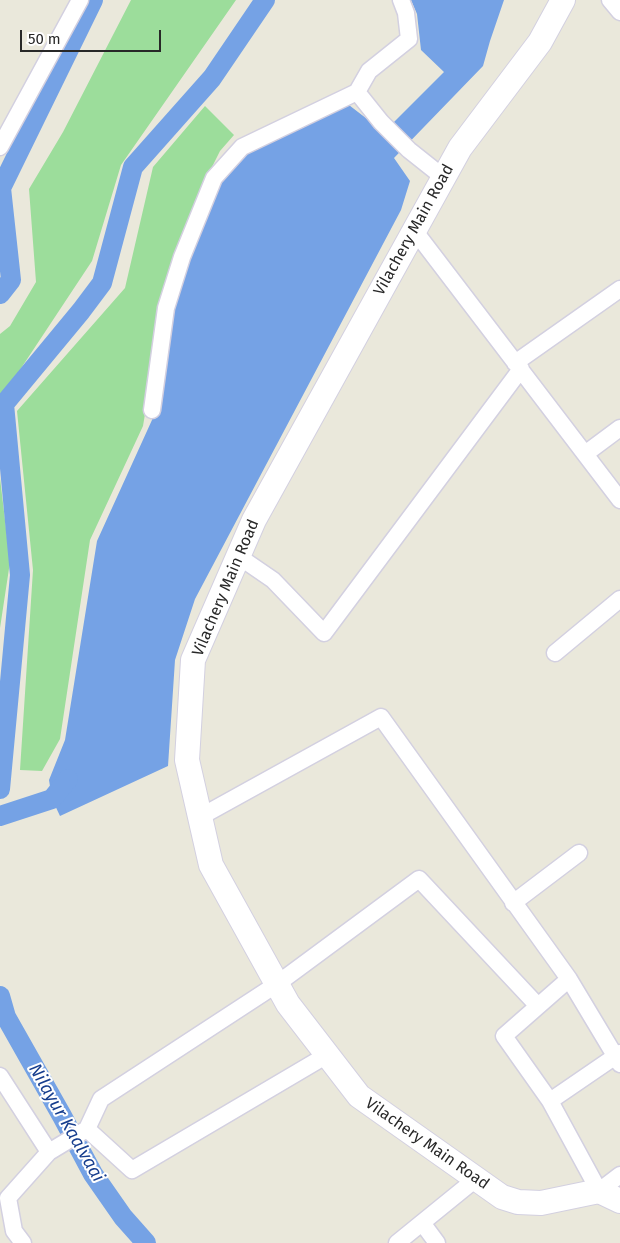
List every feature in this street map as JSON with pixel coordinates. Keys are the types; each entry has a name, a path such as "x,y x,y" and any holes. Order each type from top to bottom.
{"main road":[{"name":"Vilachery Main Road","path":"563,0 540,42 460,148 254,520 193,660 186,760 211,865 288,1004 359,1096 502,1196 518,1202 542,1204 610,1196"}],"street":[{"path":"0,146 80,0"},
{"path":"152,410 166,308 182,257 214,178 242,147 357,92 369,71 409,39 406,13 401,0"},
{"path":"610,0 620,12"},
{"path":"357,92 380,122 409,150 443,177"},
{"path":"414,230 620,500"},
{"path":"238,556 273,580 324,633 518,366 620,289"},
{"path":"586,454 620,428"},
{"path":"555,653 620,600"},
{"path":"200,817 382,717 569,979 618,1058 550,1101"},
{"path":"513,903 579,853"},
{"path":"23,1243 14,1230 8,1198 50,1152 87,1129 101,1100 277,984 419,879 538,1006"},
{"path":"569,979 504,1036 550,1101 610,1196"},
{"path":"87,1129 132,1170 327,1055"},
{"path":"0,1076 50,1152"},
{"path":"610,1196 620,1175"},
{"path":"398,1243 477,1178"},
{"path":"423,1224 437,1243"}],"green space":[{"path":"131,0 236,0 121,165 92,261 0,400 0,334 10,326 36,282 29,189 63,132"},
{"path":"205,106 234,135 220,151 195,201 163,307 143,426 90,540 60,739 42,771 20,770 33,570 17,411 125,288 153,167"},
{"path":"0,478 10,562 0,628"}],"water":[{"path":"411,0 504,0 483,66 394,158 410,181 401,210 195,599 175,660 168,766 60,816 52,799 49,780 65,740 97,541 152,420 171,299 207,198 243,152 345,102 384,132 444,72 421,50 417,14"}],"waterway":[{"name":"Nilayur Kaalvaai","path":"0,294 11,280 1,188 93,0"},
{"path":"0,789 20,575 4,404 102,283 133,167 212,78 265,0"},
{"path":"0,816 52,799 68,779"},
{"name":"Nilayur Kaalvaai","path":"0,996 6,1017 93,1174 123,1217 146,1243"}]}
